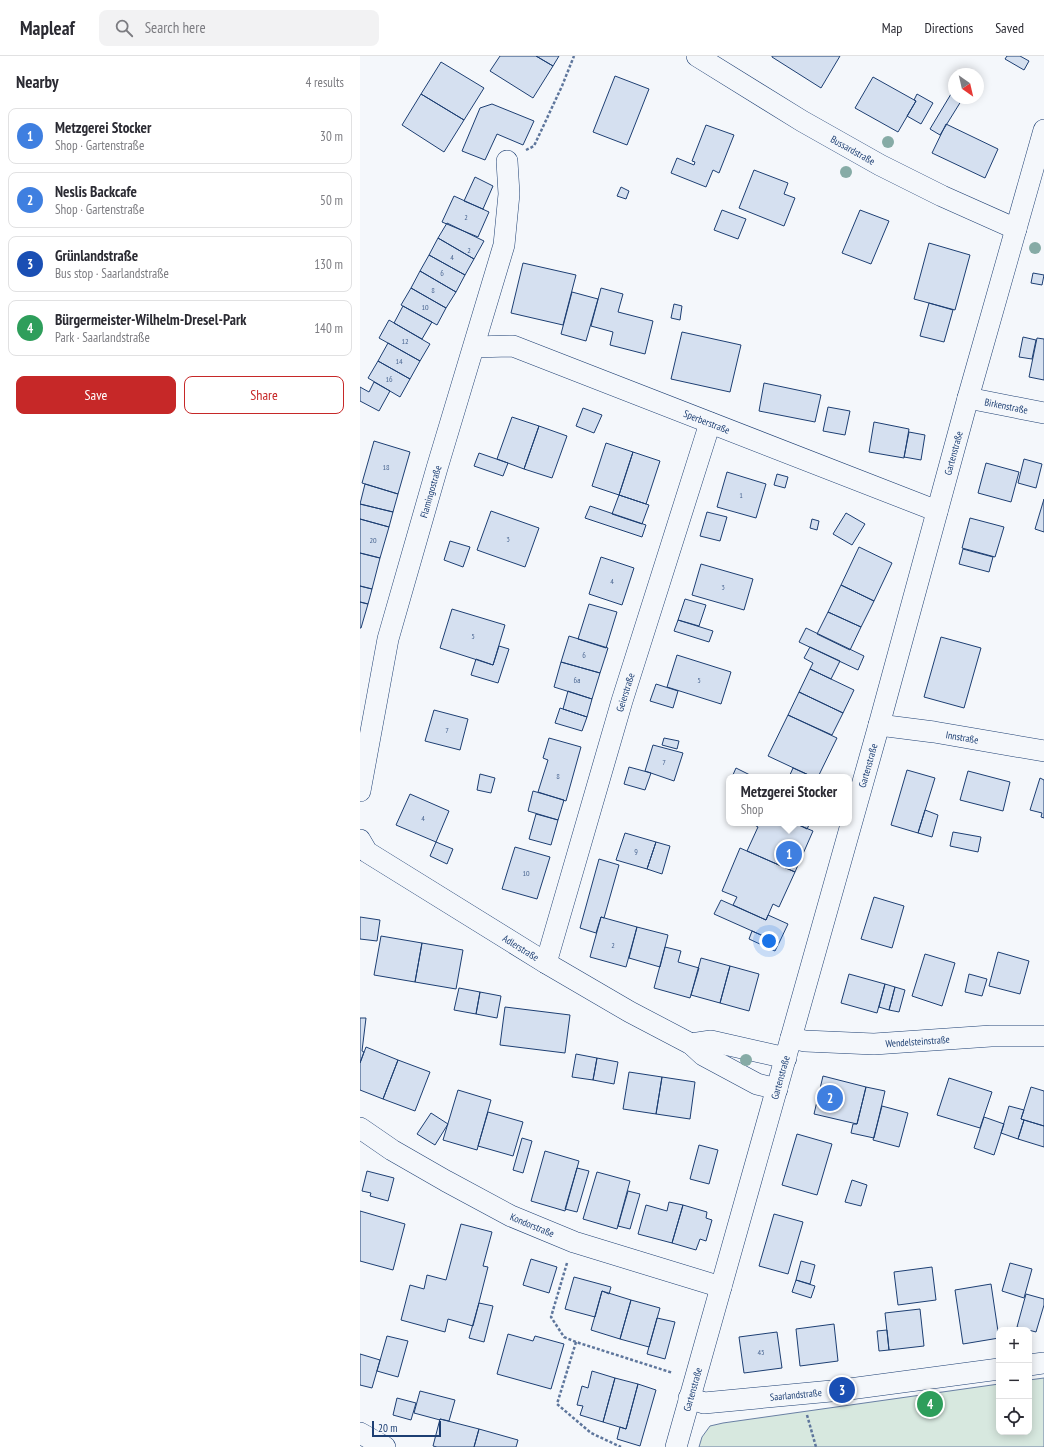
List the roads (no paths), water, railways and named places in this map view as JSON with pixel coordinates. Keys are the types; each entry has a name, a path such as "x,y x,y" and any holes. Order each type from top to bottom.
{"street":[{"name":"Bussardstraße","path":"697,56 802,121 880,165 942,196 1016,229"},
{"name":"Gartenstraße","path":"852,822 968,398 1044,130"},
{"name":"Flamingostraße","path":"360,791 388,639 504,245 509,194 507,161"},
{"name":"Sperberstraße","path":"474,347 513,346 937,511"},
{"name":"Birkenstraße","path":"968,398 1044,413"},
{"name":"Geierstraße","path":"546,963 622,701 710,422"},
{"name":"Innstraße","path":"879,726 934,732 1044,751"},
{"name":"Gartenstraße","path":"676,1447 851,826"},
{"name":"Adlerstraße","path":"360,840 367,852 546,963 630,1012 691,1044 703,1055 757,1084 777,1089"},
{"name":"Wendelsteinstraße","path":"791,1038 805,1041 874,1044 991,1036 1044,1036"},
{"path":"691,1044 711,1041 786,1058"},
{"name":"Kondorstraße","path":"360,1128 392,1150 511,1216 574,1242 721,1287"},
{"path":"1032,1365 1044,1363"},
{"name":"Saarlandstraße","path":"689,1398 704,1403 842,1390 996,1369"},
{"path":"360,1433 384,1447"}],"place":[{"name":"Metzgerei Stocker","path":"789,854"},
{"name":"Neslis Backcafe","path":"830,1098"},
{"name":"Grünlandstraße","path":"842,1390"},
{"name":"Bürgermeister-Wilhelm-Dresel-Park","path":"930,1404"}]}
